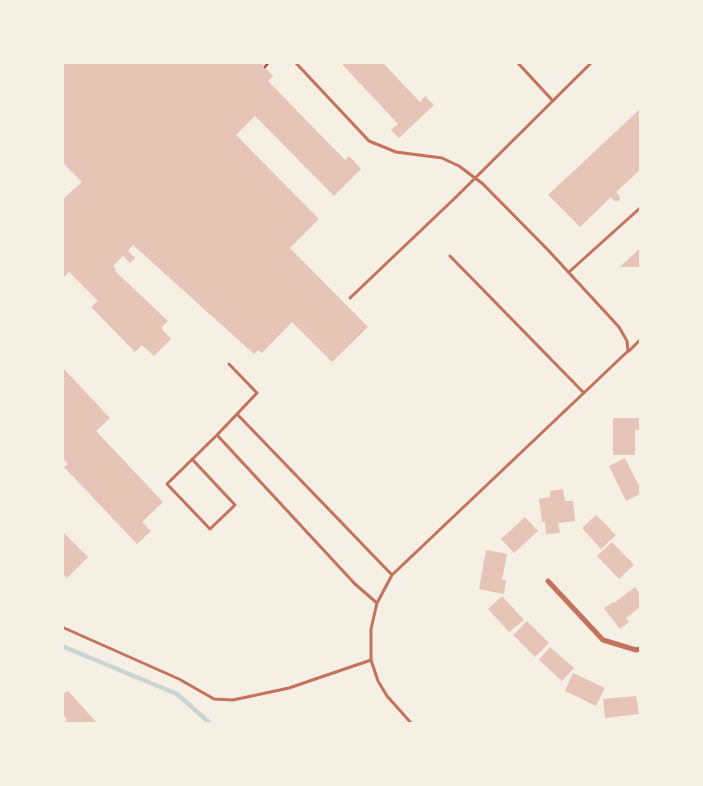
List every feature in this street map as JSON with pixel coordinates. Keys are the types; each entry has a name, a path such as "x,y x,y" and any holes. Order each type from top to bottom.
{"street":[{"path":"548,581 603,640 636,650 640,649"}],"lane":[{"path":"294,62 369,141 396,152 442,158 459,166 475,177 548,250 619,327 627,341 628,351"},
{"path":"517,62 553,101"},
{"path":"350,298 455,198 592,62"},
{"path":"569,272 640,208"},
{"path":"450,256 584,393"},
{"path":"412,724 387,696 378,681 371,660 371,629 377,603 392,575 640,340"},
{"path":"192,459 235,505 210,529 167,484 257,393 229,364"},
{"path":"237,414 392,575"},
{"path":"217,435 355,584 377,603"},
{"path":"62,627 179,679 214,699 233,700 289,688 371,660"}],"path":[{"path":"265,67 269,62"}],"building":[{"path":"62,62 260,62 273,76 268,81 345,160 349,156 361,169 334,196 255,116 236,135 319,219 290,248 368,327 332,362 292,322 262,353 258,350 254,354 133,245 128,251 135,258 130,263 123,256 113,266 116,269 115,271 168,321 161,328 171,339 154,356 142,345 135,352 91,307 98,301 69,272 62,279 62,200 82,182 62,162"},
{"path":"340,62 382,62 420,102 425,96 434,105 399,138 391,130 398,124"},
{"path":"640,109 640,170 616,192 620,200 614,201 611,197 580,227 548,195"},
{"path":"640,248 640,267 620,267"},
{"path":"62,367 110,418 96,431 163,502 142,522 151,531 137,544 64,467 68,464 62,458"},
{"path":"613,418 640,418 640,430 635,430 635,455 613,455"},
{"path":"625,458 638,484 640,483 640,494 626,501 609,466"},
{"path":"563,489 565,501 573,501 575,521 558,523 560,533 546,534 545,522 542,522 539,499 550,497 550,491"},
{"path":"596,515 616,535 601,549 582,528"},
{"path":"525,517 538,531 514,553 501,539"},
{"path":"62,531 88,557 67,578 62,573"},
{"path":"612,542 634,565 619,579 597,556"},
{"path":"486,550 507,554 502,580 506,580 504,594 479,589"},
{"path":"635,587 640,594 640,607 626,618 629,622 620,629 604,608"},
{"path":"502,596 524,620 509,632 488,609"},
{"path":"527,621 549,643 535,657 513,635"},
{"path":"550,647 574,668 562,681 539,660"},
{"path":"573,673 605,688 596,706 565,691"},
{"path":"62,691 65,693 68,691 98,724 66,724 67,720 62,713"},
{"path":"636,696 639,714 605,718 603,699"}],"waterway":[{"path":"62,646 177,694 211,724"}]}
